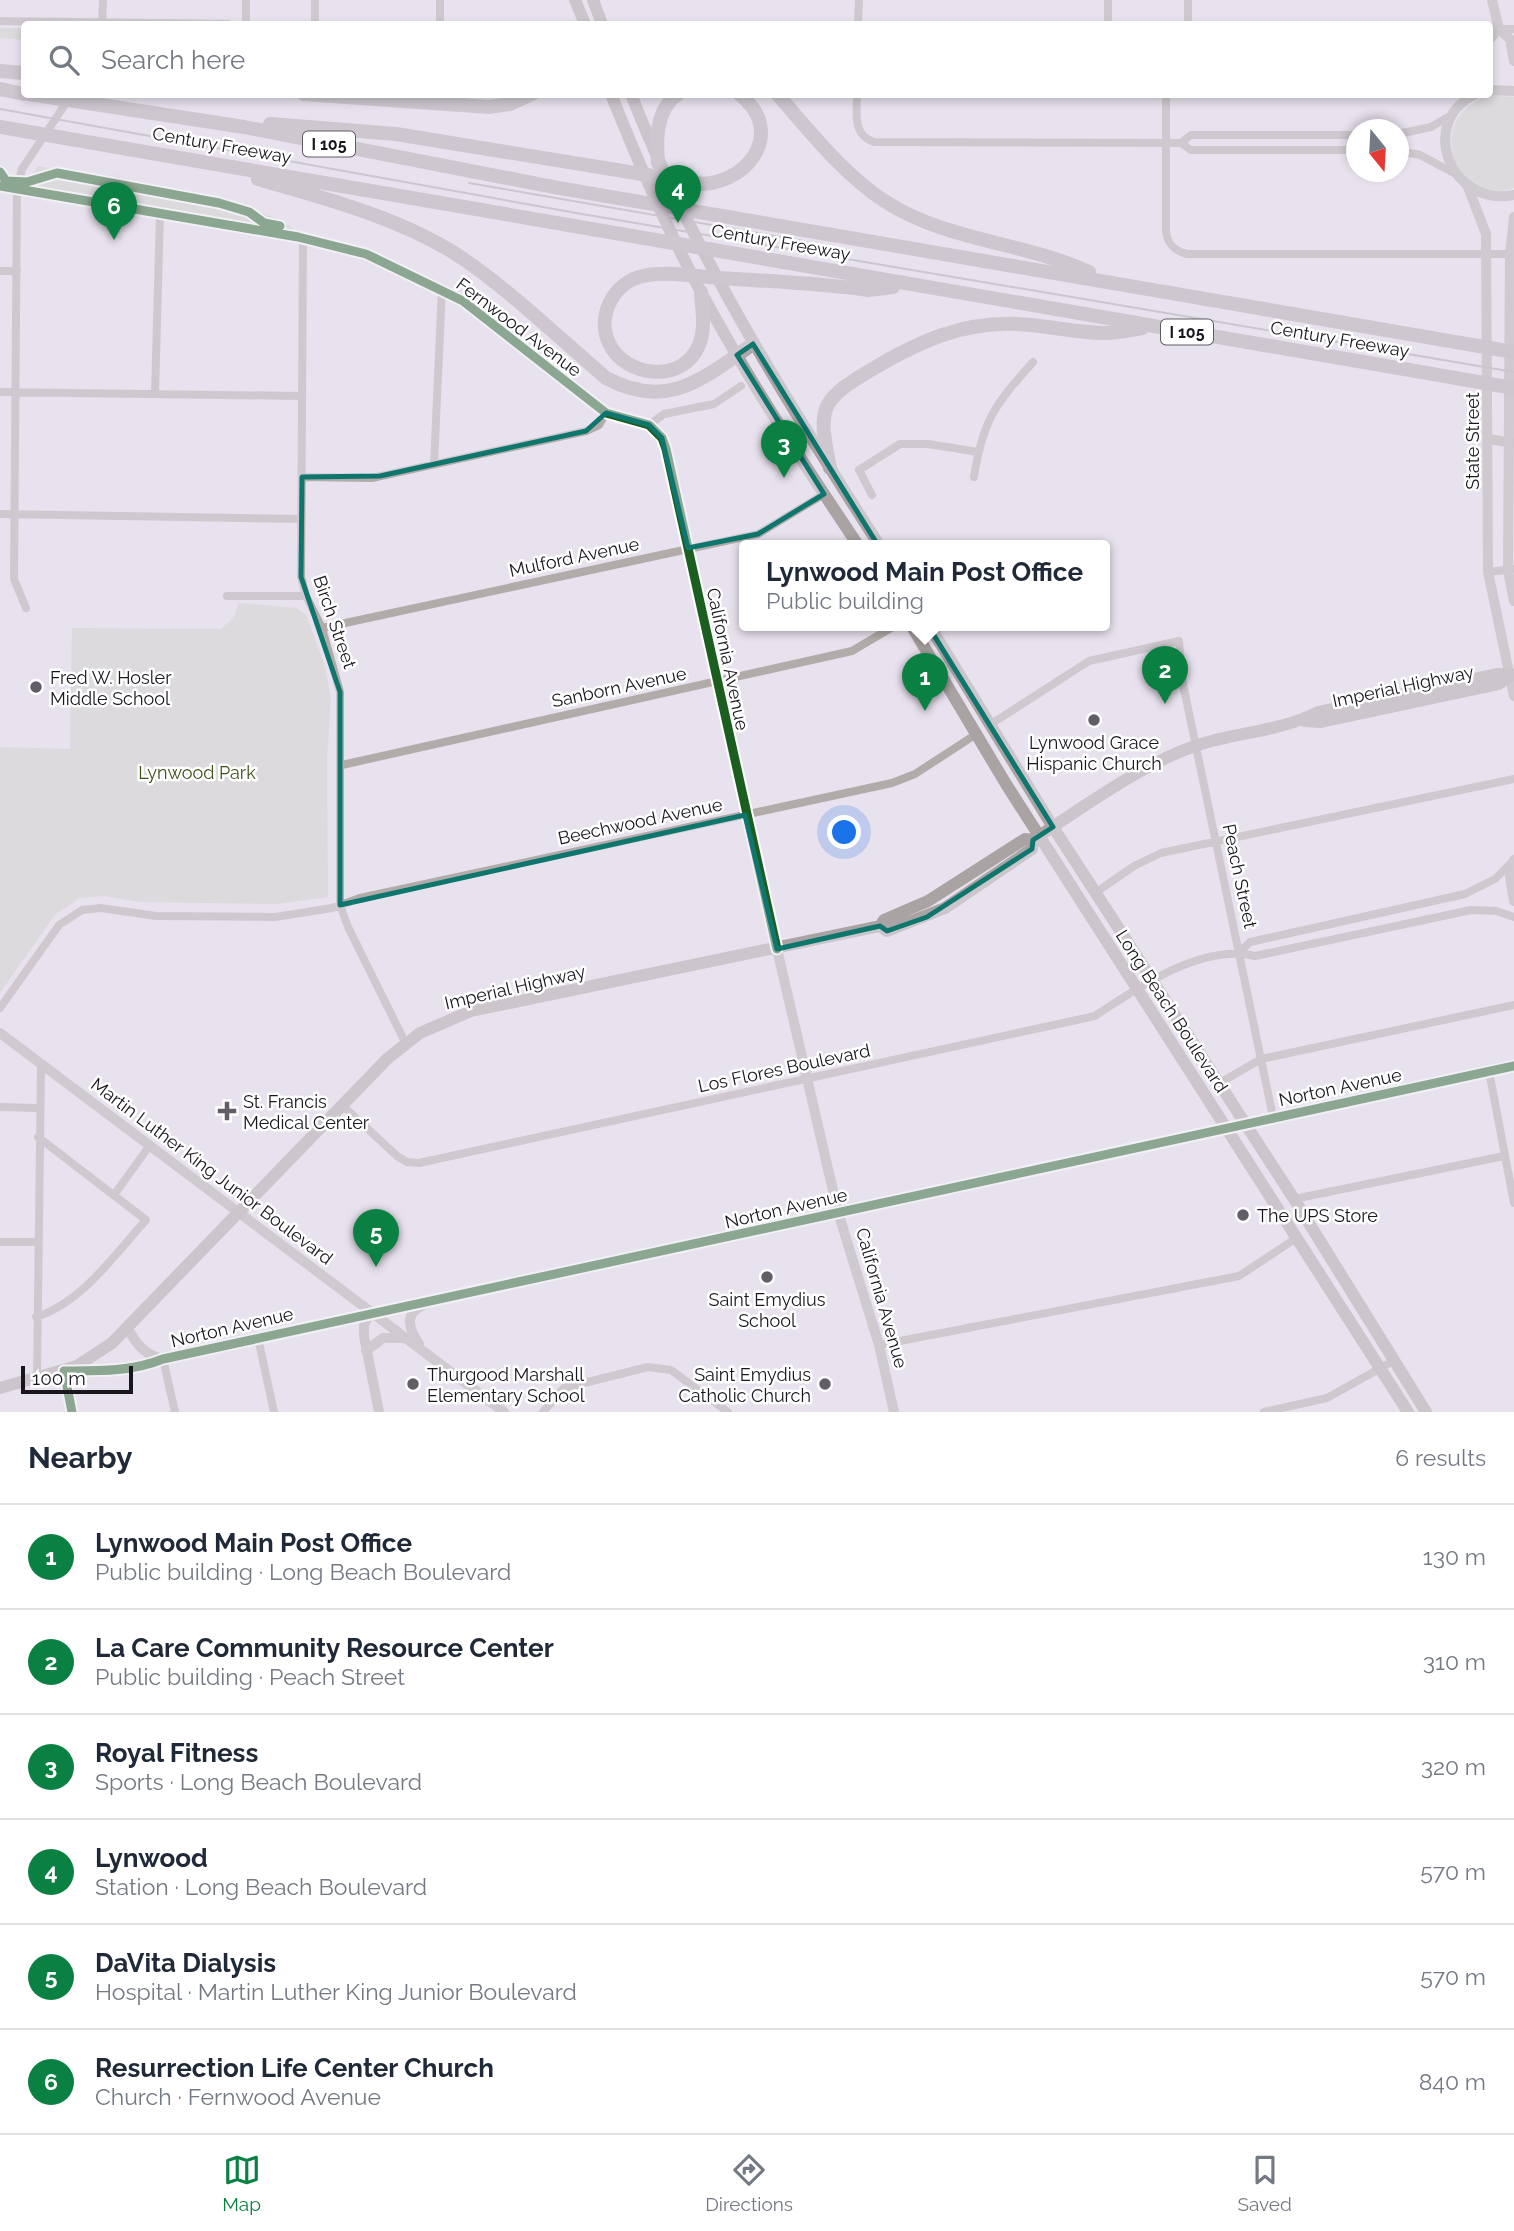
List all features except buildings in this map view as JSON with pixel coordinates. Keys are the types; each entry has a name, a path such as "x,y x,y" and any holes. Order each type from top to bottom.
{"highway":[{"path":"0,71 21,73"},
{"name":"Century Freeway","path":"0,89 21,93"},
{"name":"Century Freeway","path":"52,98 244,127 559,188 1514,352"},
{"path":"361,98 489,107 510,104 523,98"},
{"path":"659,163 660,117 672,98"},
{"path":"244,127 267,124 396,134 703,184 722,182 736,176 754,158 760,139 756,113 743,98"},
{"path":"781,98 852,177 884,201 946,228 1068,262 1106,280"},
{"name":"Century Freeway","path":"6,128 1514,388"},
{"path":"190,159 337,202 416,234 460,257 606,377 626,388 648,394 668,393 696,381 753,344"},
{"path":"701,292 704,326 698,347 681,364 659,373 645,373 627,365 608,342 604,321 609,302 626,284 642,276 676,275 868,290 907,285"},
{"path":"830,468 822,427 825,407 836,390 930,338 981,326 1015,324 1107,333 1152,326"}],"main road":[{"path":"575,0 583,21"},
{"path":"593,0 601,21"},
{"path":"1492,0 1494,29 1510,39 1514,61"},
{"path":"1493,90 1514,91"},
{"path":"613,98 645,178 701,292 737,355 855,540"},
{"path":"633,98 659,163 753,344 876,540"},
{"path":"1470,98 1454,113 1445,142 1454,173 1468,187 1489,196 1514,195"},
{"name":"State Street","path":"1468,187 1483,221 1487,254 1488,572 1512,676 1514,696"},
{"name":"State Street","path":"1514,217 1511,570 1514,601"},
{"name":"Long Beach Boulevard","path":"915,631 978,733 1036,838 1298,1237 1408,1412"},
{"name":"Long Beach Boulevard","path":"933,631 1150,981 1294,1199 1426,1412"},
{"name":"Imperial Highway","path":"0,1388 64,1371 95,1356 128,1329 343,1106 406,1044 435,1025 471,1011 880,926 887,931 945,908 1032,849 1036,838 1155,764 1195,746 1301,721 1321,722 1499,684 1512,676"},
{"path":"1514,860 1510,876 1514,901"},
{"name":"California Avenue","path":"776,949 838,1212 879,1345 894,1412"},
{"name":"Martin Luther King Junior Boulevard","path":"0,1033 504,1412"},
{"path":"1255,1173 1264,1175 1283,1202 1294,1199"},
{"path":"1298,1237 1305,1236 1321,1257 1332,1261"},
{"path":"424,1352 411,1331 410,1317 422,1304 443,1297"},
{"path":"366,1351 383,1338 406,1338"}],"street":[{"path":"102,21 103,0"},
{"path":"246,0 246,21"},
{"path":"315,0 315,21"},
{"path":"440,0 440,21"},
{"path":"858,21 859,0"},
{"path":"1108,0 1108,21"},
{"path":"1188,0 1188,21"},
{"path":"0,21 21,21"},
{"path":"1494,29 1514,29"},
{"path":"26,608 15,582 17,189 22,169 69,98"},
{"path":"857,98 857,125 862,136 874,142 1166,142 1181,143 1191,150 1346,150"},
{"path":"1166,98 1166,232 1170,244 1187,254 1512,254"},
{"path":"1409,132 1432,127 1454,113"},
{"path":"1181,143 1191,135 1346,135"},
{"path":"1315,135 1315,149"},
{"path":"1409,152 1420,155 1454,173"},
{"name":"Fernwood Avenue","path":"0,186 303,237 366,254 442,289 490,321 606,413"},
{"path":"155,394 160,214"},
{"name":"Birch Street","path":"303,237 302,577 306,596 322,628 340,692 340,905 348,927 406,1044"},
{"path":"0,271 17,271"},
{"path":"435,464 442,289"},
{"path":"974,477 978,452 995,405 1033,362"},
{"path":"302,477 372,478 586,431 599,425 606,413 649,425 664,414 714,404 741,386"},
{"path":"0,392 302,396"},
{"name":"California Avenue","path":"649,425 662,438 666,449 776,949"},
{"path":"1489,439 1512,442"},
{"path":"872,495 859,470 900,444 928,444 978,452"},
{"name":"Mulford Avenue","path":"322,628 758,534 824,494"},
{"path":"0,514 301,519"},
{"path":"1488,572 1511,570"},
{"path":"227,596 306,596"},
{"name":"Sanborn Avenue","path":"342,765 852,651 887,631"},
{"name":"Peach Street","path":"991,724 1089,661 1179,641 1182,684 1273,1117"},
{"name":"Beechwood Avenue","path":"0,1008 60,925 82,910 101,908 156,916 275,916 340,905 359,898 904,780 978,733"},
{"path":"1095,893 1134,866 1161,853 1514,779"},
{"name":"Los Flores Boulevard","path":"1240,952 1250,942 1465,894 1495,879 1514,860"},
{"name":"Los Flores Boulevard","path":"343,1106 397,1156 407,1162 419,1163 1095,1016 1150,981 1180,966 1240,952 1255,956 1471,910 1496,911 1514,917"},
{"path":"1218,1084 1261,1059 1514,1005"},
{"path":"37,1379 41,1066"},
{"name":"Norton Avenue","path":"64,1371 107,1371 147,1366 163,1359 371,1312 1514,1066"},
{"path":"1489,1071 1514,1203"},
{"path":"0,1107 39,1108"},
{"path":"36,1317 49,1313 72,1298 146,1220 38,1137"},
{"path":"114,1195 150,1145"},
{"path":"1294,1199 1504,1156"},
{"path":"879,1345 1239,1276 1298,1237"},
{"path":"0,1242 37,1242"},
{"path":"371,1312 365,1325 366,1351 379,1412"},
{"name":"Norton Avenue","path":"128,1329 140,1348 149,1356 163,1359"},
{"path":"258,1338 274,1412"},
{"path":"163,1359 174,1412"},
{"path":"1264,1412 1327,1398 1395,1360"},
{"path":"543,1412 564,1388 648,1367 671,1370 728,1412"},
{"path":"64,1371 72,1412"}],"highlighted area":[{"path":"753,344 1053,827 1033,840 1032,849 927,917 887,931 880,926 777,949 745,815 340,905 340,692 301,577 302,477 380,476 586,431 606,413 649,425 662,438 688,548 758,534 824,494 737,355"}],"green space":[{"path":"0,28 21,28 21,40 0,38"},
{"path":"1493,95 1514,97 1514,188 1493,191 1475,185 1462,173 1454,157 1452,139 1456,121 1469,106 1484,98 1493,98"},
{"path":"38,166 216,200 279,220 294,230 34,187 31,176"},
{"name":"Lynwood Park","path":"239,603 297,608 306,615 324,663 331,697 327,760 328,897 276,904 138,902 104,896 80,898 55,915 0,993 0,747 70,749 72,628 220,629 233,619"}],"tram line":[{"path":"0,109 582,214 1514,372"},
{"path":"469,183 804,241"}],"cycle path":[{"path":"0,172 6,181 27,182 57,173 219,203 249,212 264,223 280,226"},
{"path":"0,186 298,237 366,254 463,301 606,413 649,425 662,438 666,449 777,949"},
{"path":"72,1412 64,1371 114,1370 139,1366 1514,1066"}],"place":[{"name":"Lynwood","path":"678,223"},
{"name":"Resurrection Life Center Church","path":"114,240"},
{"name":"Royal Fitness","path":"784,478"},
{"name":"Fred W. Hosler Middle School","path":"36,687"},
{"name":"La Care Community Resource Center","path":"1165,704"},
{"name":"Lynwood Main Post Office","path":"925,711"},
{"name":"Lynwood Grace Hispanic Church","path":"1094,720"},
{"name":"St. Francis Medical Center","path":"227,1111"},
{"name":"The UPS Store","path":"1243,1215"},
{"name":"DaVita Dialysis","path":"376,1267"},
{"name":"Saint Emydius School","path":"767,1277"},
{"name":"Thurgood Marshall Elementary School","path":"413,1384"},
{"name":"Saint Emydius Catholic Church","path":"825,1384"}]}
